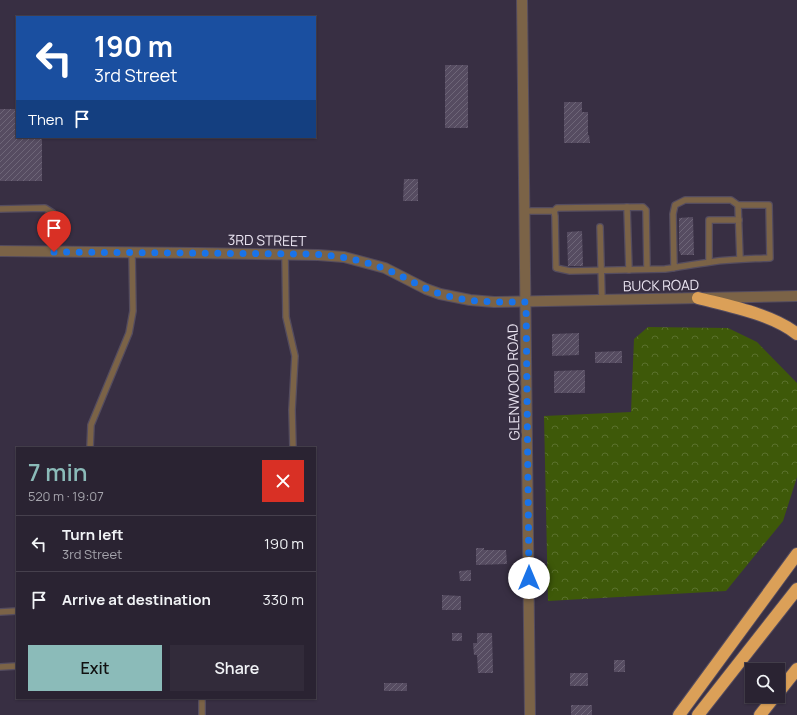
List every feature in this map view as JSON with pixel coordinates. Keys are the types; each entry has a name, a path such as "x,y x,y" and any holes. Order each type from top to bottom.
{"highway":[{"path":"698,298 752,313 787,326 797,334"},
{"path":"679,715 797,554"},
{"path":"698,715 797,590"},
{"path":"785,684 795,672"},
{"path":"760,715 769,703"}],"street":[{"name":"GLENWOOD ROAD","path":"522,0 530,715"},
{"name":"3RD STREET","path":"0,251 285,254 344,257 385,268 426,289 455,298 494,302 526,302"},
{"name":"BUCK ROAD","path":"526,302 797,296"}],"lane":[{"path":"554,211 556,268 570,271 600,271 674,268 709,262 770,258 769,205 738,205 731,200 685,200 675,205 673,214 674,268"},
{"path":"738,205 740,259"},
{"path":"627,207 629,270"},
{"path":"525,211 554,211 557,208 643,207 646,210 647,269"},
{"path":"0,209 45,208 53,213 54,252"},
{"path":"709,262 709,220 739,220"},
{"path":"600,227 600,271 602,300"},
{"path":"90,447 91,425 129,333 133,311 132,252"},
{"path":"285,254 286,317 295,356 292,410 294,447"},
{"path":"0,612 16,611"},
{"path":"0,667 16,666"},
{"path":"202,699 202,715"}],"green space":[{"path":"648,327 728,328 757,342 797,383 797,477 783,521 726,591 548,601 544,416 631,412 634,339"}],"building":[{"path":"445,65 468,65 468,128 445,128"},
{"path":"564,102 582,102 582,112 588,112 588,135 590,143 564,143"},
{"path":"0,109 16,109 16,138 42,138 42,181 0,181"},
{"path":"404,179 418,179 418,201 403,201"},
{"path":"693,217 694,255 681,255 679,250 679,218"},
{"path":"582,231 583,266 568,266 567,232"},
{"path":"579,333 579,355 552,356 552,334"},
{"path":"622,351 622,363 595,363 595,352"},
{"path":"585,370 585,393 554,393 554,371"},
{"path":"476,548 484,548 484,550 506,550 507,564 476,565"},
{"path":"471,570 471,581 460,581 459,571"},
{"path":"442,595 461,596 461,610 442,610"},
{"path":"452,633 462,633 462,641 452,641"},
{"path":"477,633 492,633 493,673 478,673 477,655 474,655 473,643 477,643"},
{"path":"614,660 625,660 625,672 614,672"},
{"path":"570,673 588,673 588,686 570,686"},
{"path":"384,683 407,683 407,691 384,691"},
{"path":"571,705 592,705 592,715 571,715"}],"route":[{"path":"54,252 308,254 344,257 385,268 426,289 455,298 494,302 526,302 529,578"}]}
